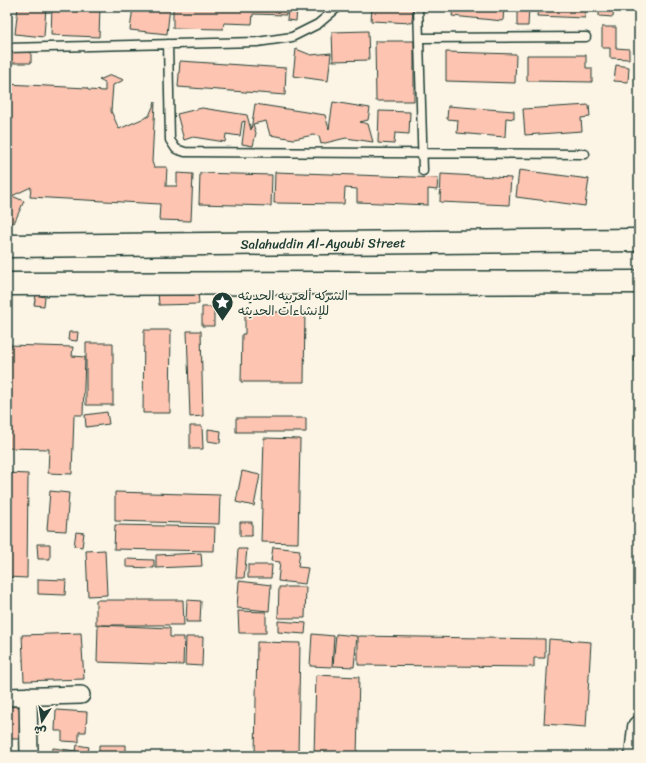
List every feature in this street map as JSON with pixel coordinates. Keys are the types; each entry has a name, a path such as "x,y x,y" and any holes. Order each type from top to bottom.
{"street":[{"name":"Salahuddin Al-Ayoubi Street","path":"7,246 639,240"},
{"path":"7,284 639,282"},
{"path":"7,697 81,695"},
{"path":"28,696 29,756"},
{"path":"636,756 639,727"}],"lane":[{"path":"7,48 257,42 292,37 318,24 338,7"},
{"path":"418,7 423,171"},
{"path":"419,38 586,37"},
{"path":"168,44 170,140 176,149 185,152 586,154"}],"building":[{"path":"18,7 46,7 44,37 15,34"},
{"path":"52,7 100,7 99,37 51,35"},
{"path":"133,7 170,7 167,34 130,30"},
{"path":"173,7 286,7 286,15 253,14 252,24 224,23 223,29 173,28"},
{"path":"288,7 297,8 296,21 287,20"},
{"path":"372,7 413,7 412,23 371,21"},
{"path":"453,7 504,7 503,21 452,16"},
{"path":"517,7 529,7 528,26 517,26"},
{"path":"538,7 585,7 585,18 537,16"},
{"path":"599,7 614,7 613,17 599,16"},
{"path":"602,27 616,27 616,48 629,49 629,59 610,58 610,48 602,48"},
{"path":"368,31 369,60 333,61 332,32"},
{"path":"375,41 414,41 414,101 376,101"},
{"path":"296,49 311,55 331,53 328,81 293,76"},
{"path":"9,51 31,52 31,63 9,63"},
{"path":"446,52 516,54 515,83 446,81"},
{"path":"527,55 586,55 586,68 592,68 592,82 527,81"},
{"path":"180,61 286,68 285,95 178,87"},
{"path":"616,65 629,67 628,82 614,81"},
{"path":"111,75 124,80 113,85 111,111 119,129 149,116 155,102 152,162 154,167 167,167 166,186 177,186 177,173 193,174 191,221 159,220 160,204 30,197 31,187 12,196 24,201 14,223 7,222 7,84 87,88 88,90 105,91 105,83 99,80"},
{"path":"333,102 370,108 368,120 360,122 368,124 373,142 346,138 321,144 319,136 313,135 294,139 270,135 266,121 253,124 256,133 253,146 242,144 245,121 242,122 240,136 226,134 225,142 193,137 184,140 177,114 202,108 247,115 251,130 255,104 325,115 329,129"},
{"path":"589,105 590,117 581,118 582,131 525,135 523,109"},
{"path":"448,106 514,111 514,119 506,118 505,137 457,133 458,120 447,119"},
{"path":"379,111 410,112 409,134 395,133 394,144 378,143"},
{"path":"519,170 589,179 585,206 516,197"},
{"path":"275,172 438,178 437,190 428,189 428,205 357,202 357,189 345,188 344,204 274,203"},
{"path":"200,173 272,175 271,206 199,204"},
{"path":"441,174 511,178 509,205 440,202"},
{"path":"158,291 198,291 199,304 159,305"},
{"path":"36,295 45,297 44,306 34,305"},
{"path":"202,307 214,307 214,326 202,326"},
{"path":"245,312 305,312 304,382 241,382 242,334 245,334"},
{"path":"144,330 171,330 170,413 143,413"},
{"path":"187,331 201,331 203,416 190,417"},
{"path":"69,332 78,332 77,341 68,340"},
{"path":"86,343 113,343 113,405 86,405"},
{"path":"7,345 73,347 72,356 85,357 83,415 74,415 72,474 48,473 49,449 7,448"},
{"path":"637,345 639,346 639,362 634,361"},
{"path":"107,412 109,424 86,427 85,415"},
{"path":"236,418 306,418 306,432 236,432"},
{"path":"190,426 202,426 203,449 190,449"},
{"path":"208,429 221,431 220,443 208,441"},
{"path":"264,438 300,439 298,543 261,542"},
{"path":"242,471 260,475 254,506 236,502"},
{"path":"7,473 28,474 27,578 7,577"},
{"path":"50,491 69,493 66,531 47,530"},
{"path":"115,492 220,495 219,524 115,521"},
{"path":"240,522 252,522 252,536 240,536"},
{"path":"115,525 215,527 214,551 114,549"},
{"path":"76,532 84,533 82,547 74,546"},
{"path":"37,544 50,544 50,559 38,559"},
{"path":"273,547 300,550 298,567 308,568 305,584 278,581 280,562 271,561"},
{"path":"238,549 247,549 244,578 236,578"},
{"path":"105,550 107,595 88,596 86,551"},
{"path":"201,553 202,566 156,568 156,555"},
{"path":"126,559 154,560 154,568 126,567"},
{"path":"248,565 272,565 271,578 248,578"},
{"path":"38,579 66,580 65,595 38,594"},
{"path":"239,581 271,585 269,611 237,608"},
{"path":"279,587 306,587 305,618 278,618"},
{"path":"96,600 183,600 184,625 96,625"},
{"path":"187,600 201,601 200,622 186,622"},
{"path":"238,611 266,612 266,633 239,633"},
{"path":"278,621 306,623 305,634 278,632"},
{"path":"98,625 170,628 170,637 184,637 183,665 97,662"},
{"path":"81,633 84,679 24,681 22,635"},
{"path":"312,634 334,636 332,667 310,666"},
{"path":"336,634 357,636 354,667 333,666"},
{"path":"358,636 545,639 545,658 534,658 534,667 358,665"},
{"path":"186,637 203,637 202,666 185,665"},
{"path":"549,639 591,642 586,727 544,724"},
{"path":"257,642 300,643 298,756 255,756"},
{"path":"316,675 359,677 357,756 314,756"},
{"path":"7,706 20,707 19,739 7,739"},
{"path":"56,710 87,712 86,732 79,732 79,742 62,741 62,731 55,731"},
{"path":"77,745 89,747 87,756 52,755 53,748 76,751"},
{"path":"99,745 126,745 126,756 99,756"}],"place":[{"name":"الشركه ألعربيه الحديثه للإنشاءات الحديثه","path":"222,322"}]}
